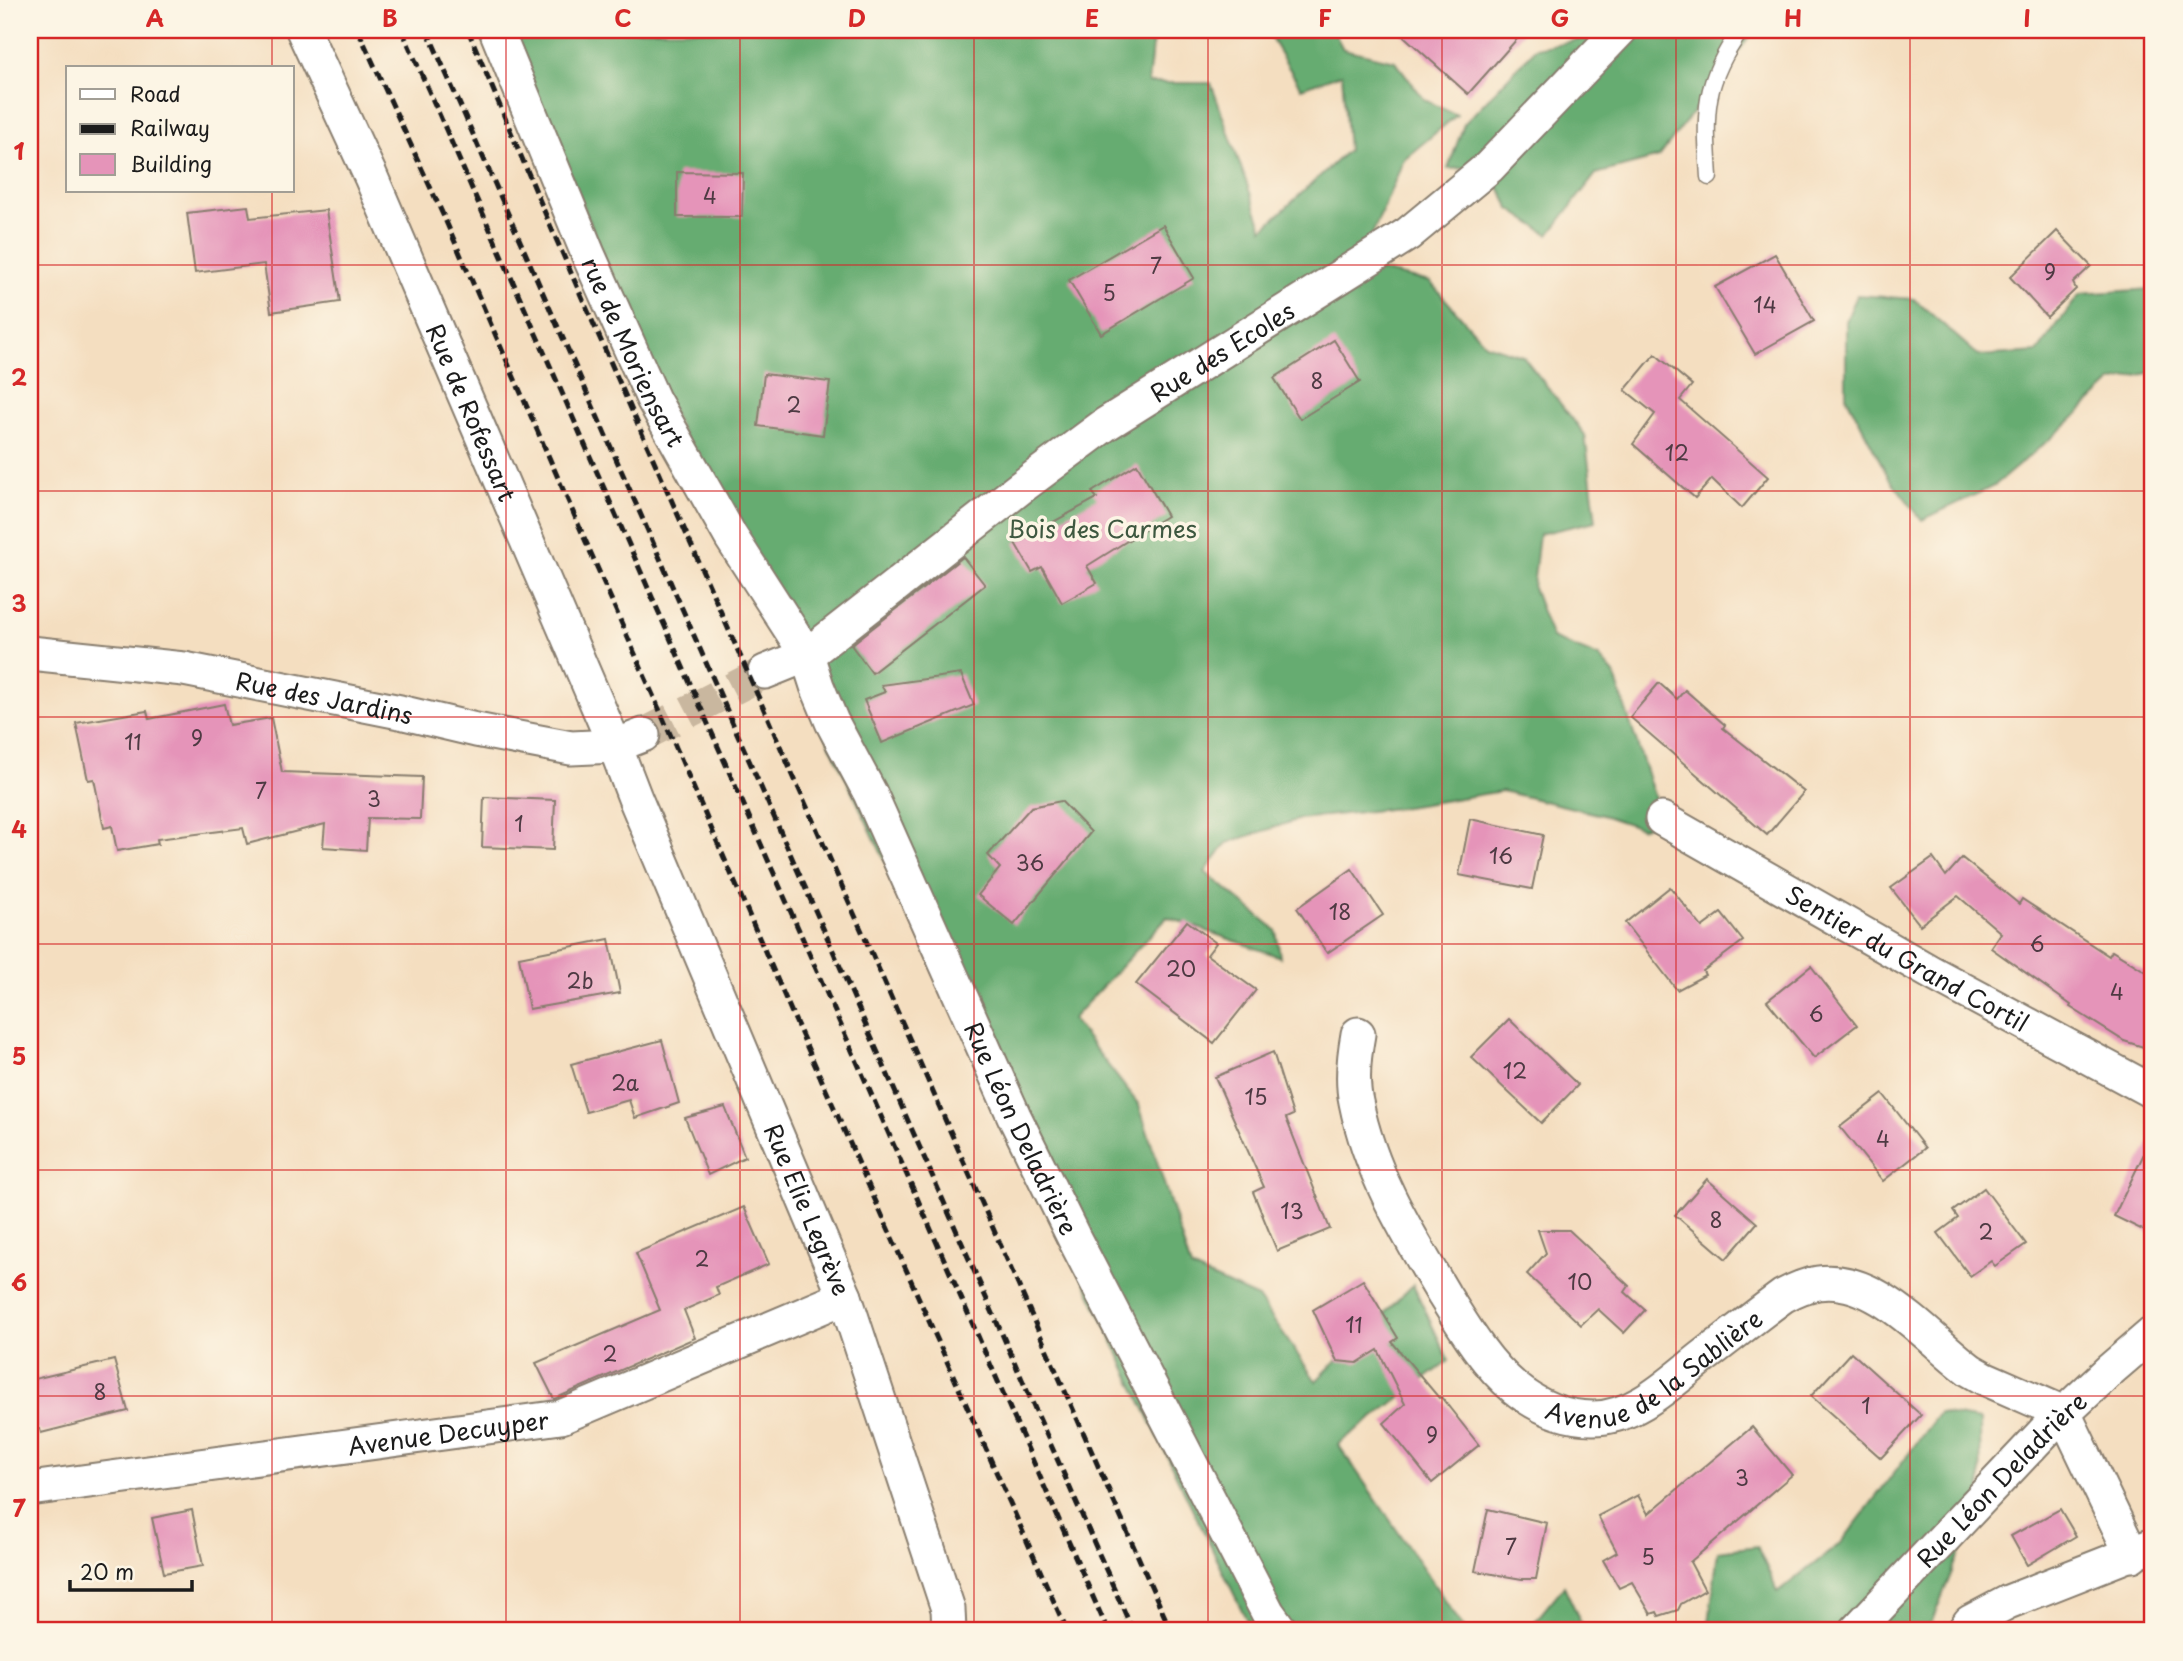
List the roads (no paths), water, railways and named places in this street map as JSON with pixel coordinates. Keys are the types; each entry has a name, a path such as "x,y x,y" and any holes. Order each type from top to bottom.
{"street":[{"name":"Rue de Rofessart","path":"303,30 629,740 635,797"},
{"name":"rue de Moriensart","path":"496,30 588,254 653,399 731,537 807,655"},
{"name":"Rue des Ecoles","path":"807,655 1106,424 1408,234 1489,167 1620,30"},
{"name":"Rue des Jardins","path":"30,653 184,669 571,748 629,740"},
{"path":"765,672 807,655"},
{"name":"Rue Léon Deladrière","path":"807,655 832,722 870,793 1014,1116 1268,1613 1281,1631"},
{"name":"Rue Elie Legrève","path":"635,797 845,1297 948,1609 949,1631"},
{"name":"Sentier du Grand Cortil","path":"1662,820 1908,960 2153,1092"},
{"name":"Avenue de la Sablière","path":"1358,1034 1354,1065 1356,1103 1382,1183 1419,1252 1464,1326 1497,1370 1534,1402 1570,1416 1594,1418 1622,1412 1654,1394 1783,1296 1803,1286 1827,1282 1854,1286 1869,1292 1888,1303 1970,1370 2064,1413"},
{"name":"Avenue Decuyper","path":"30,1489 561,1417 845,1297"},
{"name":"Rue Léon Deladrière","path":"1856,1631 2064,1413 2153,1333"},
{"path":"1964,1631 1970,1622 2008,1602 2142,1550 2064,1413"}],"lane":[{"path":"1709,177 1706,132 1711,85 1725,52 1741,30"}],"tunnel":[{"path":"643,735 765,672"}],"railway":[{"path":"358,30 444,217 795,1020 1067,1631"},
{"path":"402,30 1108,1631"},
{"path":"427,30 1133,1631"},
{"path":"468,30 553,232 1171,1631"}],"park label":[{"name":"Bois des Carmes","path":"1102,528"}]}
